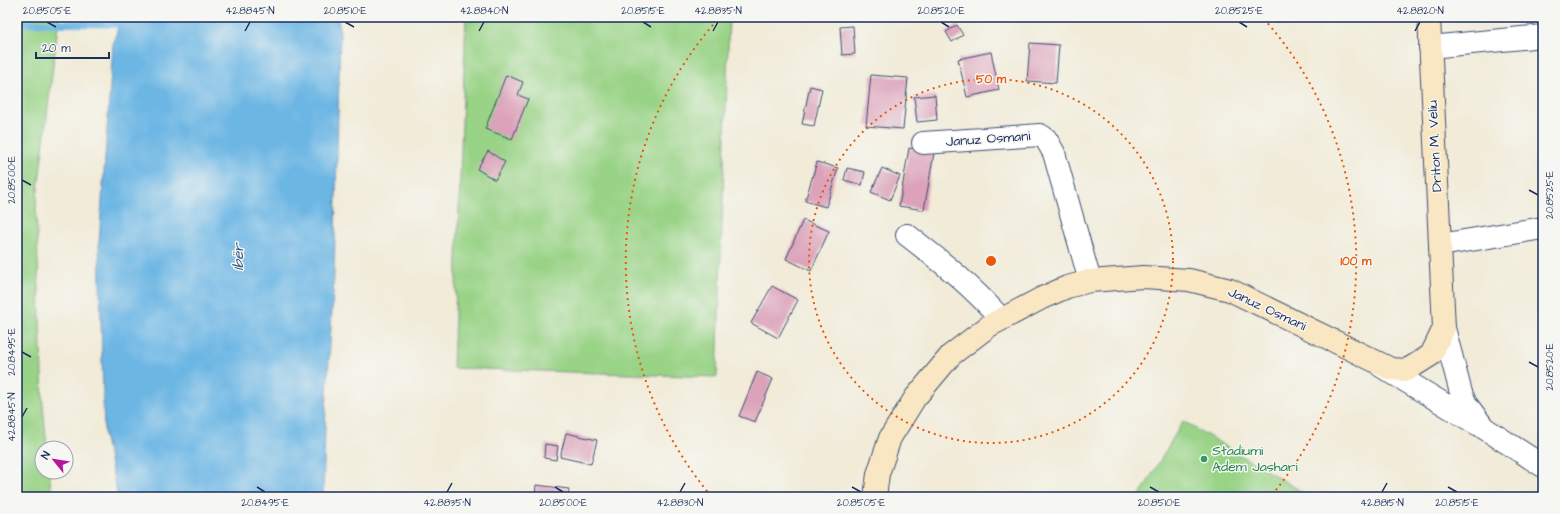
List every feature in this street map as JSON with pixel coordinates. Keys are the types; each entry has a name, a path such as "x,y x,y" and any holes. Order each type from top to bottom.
{"street":[{"name":"Driton M. Veliu","path":"1429,17 1444,328"},
{"path":"1430,47 1543,36"},
{"name":"Januz Osmani","path":"923,143 1040,136 1046,139 1054,153 1090,281"},
{"path":"1440,245 1543,228"},
{"path":"907,235 939,259 968,284 1001,319"},
{"name":"Januz Osmani","path":"875,497 878,474 890,438 915,398 951,355 989,326 1067,287 1090,281 1143,277 1188,280 1230,290 1391,369 1407,370 1431,355 1444,328"},
{"name":"Januz Osmani","path":"1444,328 1461,393 1466,404 1484,428"},
{"name":"Januz Osmani","path":"1366,357 1484,428 1543,466"}],"green space":[{"path":"17,17 59,17 36,206 43,405 46,440 34,440 34,480 50,480 52,497 17,497"},
{"path":"466,17 729,17 717,377 453,368"},
{"name":"Stadiumi Adem Jashari","path":"1183,421 1311,497 1139,497"}],"water":[{"name":"Ibër","path":"121,17 338,17 340,34 334,276 325,426 323,497 118,497 104,434 99,243 113,45"}],"building":[{"path":"1274,17 1294,17 1295,19 1274,22"},
{"path":"957,25 963,35 952,42 946,32"},
{"path":"853,26 855,54 842,55 840,27"},
{"path":"1030,43 1059,45 1056,83 1027,81"},
{"path":"991,52 999,90 967,97 958,59"},
{"path":"506,75 523,82 518,95 528,99 512,139 485,129"},
{"path":"871,75 908,78 903,129 866,126"},
{"path":"810,86 822,89 814,126 802,124"},
{"path":"935,95 937,120 917,122 914,97"},
{"path":"909,148 934,153 924,210 899,206"},
{"path":"488,151 505,162 495,180 477,169"},
{"path":"817,162 838,168 826,207 805,201"},
{"path":"847,168 865,172 862,185 844,180"},
{"path":"882,168 900,176 890,200 871,192"},
{"path":"803,220 829,231 811,271 786,259"},
{"path":"772,286 798,300 778,338 751,323"},
{"path":"757,372 773,379 755,422 739,416"},
{"path":"566,433 597,440 591,464 560,457"},
{"path":"545,444 558,446 556,460 544,458"},
{"path":"536,485 569,489 568,497 535,497"}],"waterway":[{"path":"17,23 119,24"}],"place":[{"name":"Stadiumi Adem Jashari","path":"1204,459"}]}
